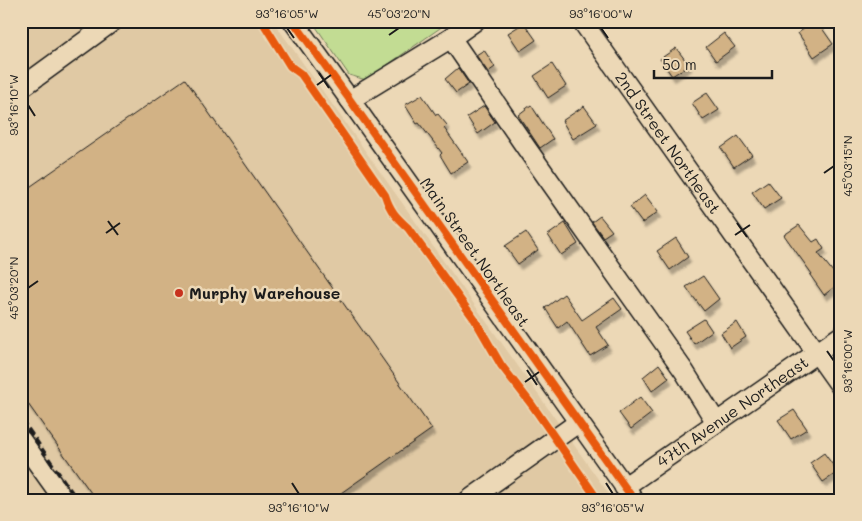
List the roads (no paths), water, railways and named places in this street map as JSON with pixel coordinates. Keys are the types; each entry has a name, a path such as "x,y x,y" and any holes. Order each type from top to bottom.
{"street":[{"path":"21,88 113,21"},
{"name":"Main Street Northeast","path":"293,21 629,493"},
{"path":"350,100 475,21"},
{"name":"2nd Street Northeast","path":"582,21 841,387"},
{"path":"450,38 684,371 716,422"},
{"name":"47th Avenue Northeast","path":"629,493 716,422 841,336"},
{"path":"469,500 579,422"},
{"path":"21,440 64,500"}],"railway":[{"path":"21,419 77,500"}],"place":[{"name":"Murphy Warehouse","path":"179,293"}]}
